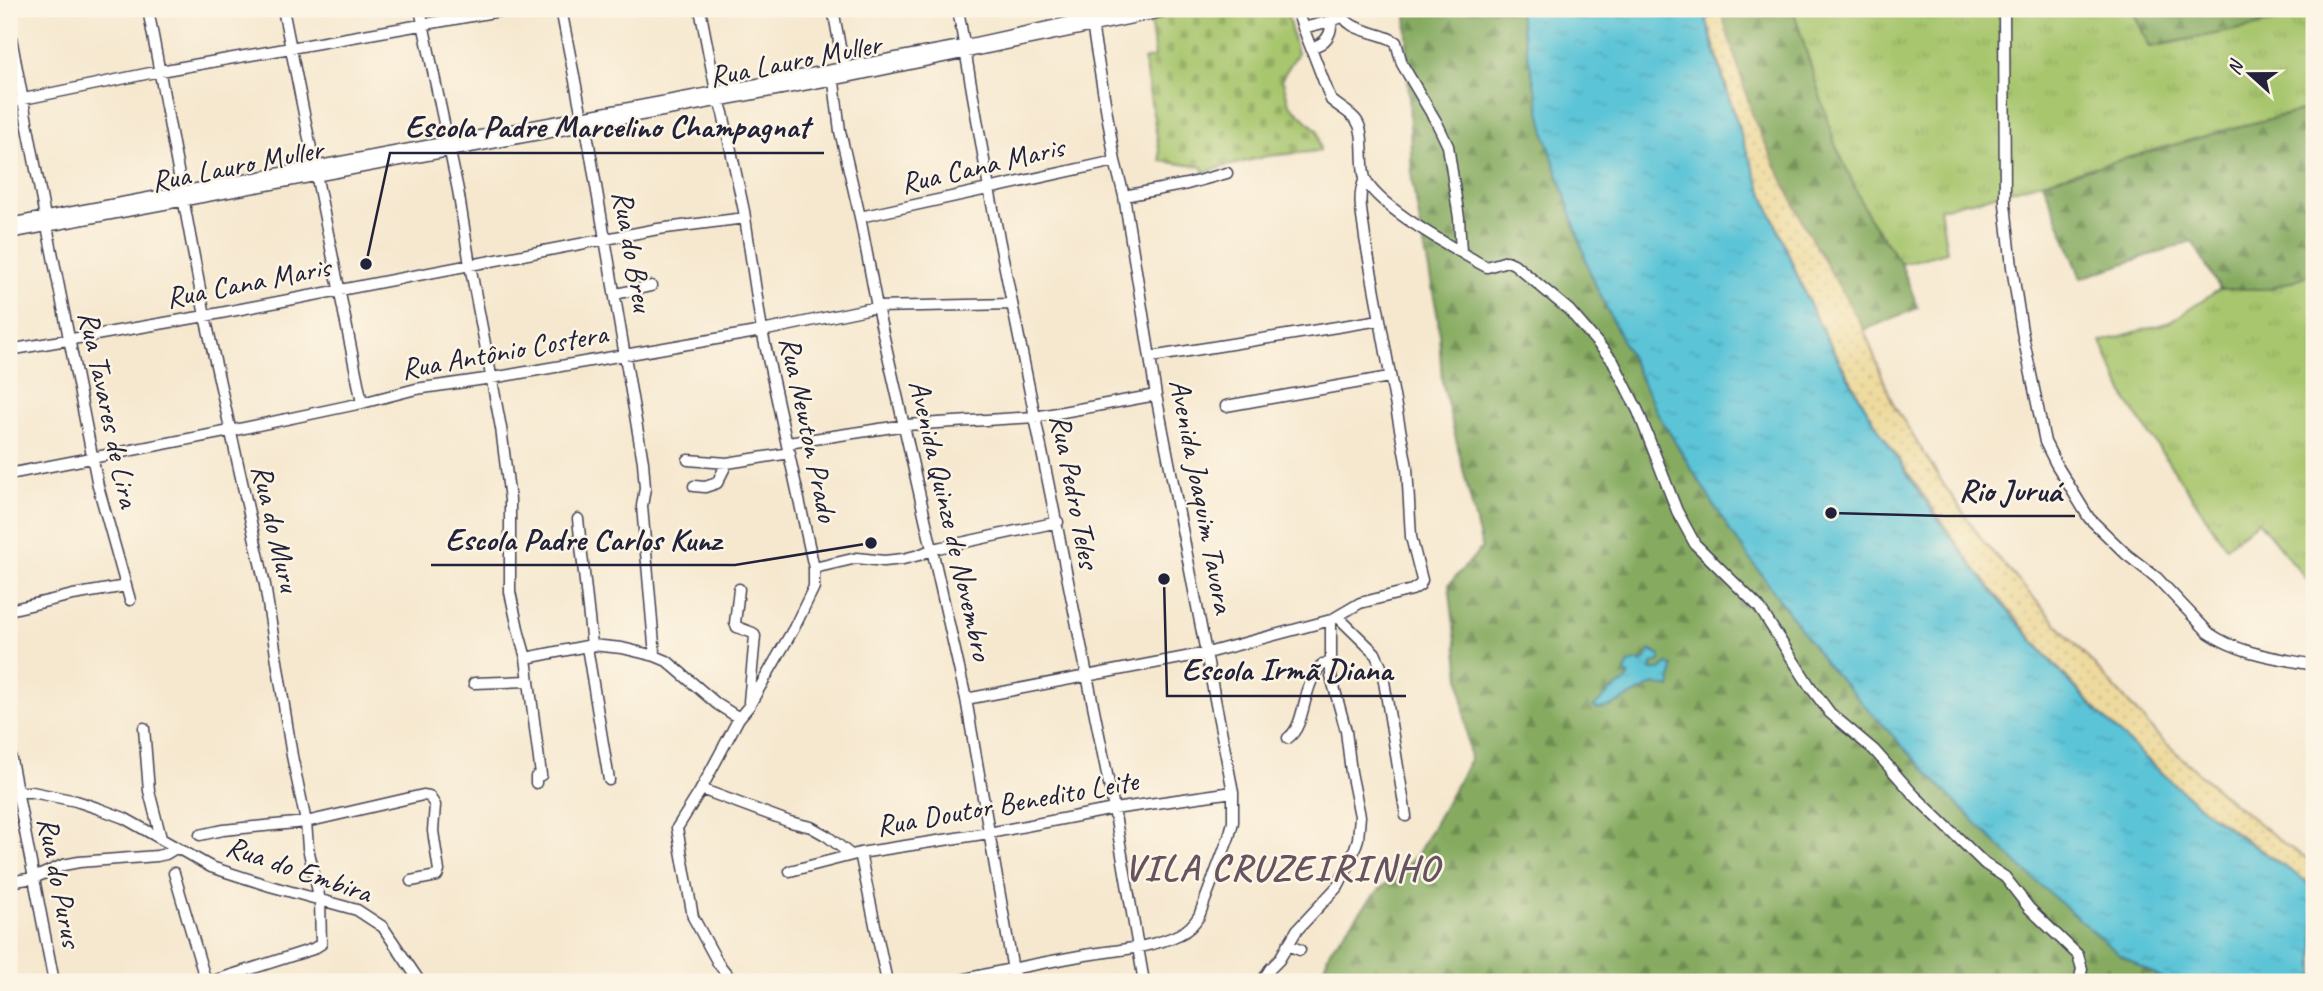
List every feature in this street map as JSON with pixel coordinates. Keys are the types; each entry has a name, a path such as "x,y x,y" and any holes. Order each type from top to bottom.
{"street":[{"name":"Rua do Muru","path":"148,9 205,316 265,585 292,755 306,822 308,848 320,900 321,944 313,949 208,982"},
{"path":"283,9 362,403"},
{"path":"420,9 458,190 492,379 510,500 510,592 526,658 541,775 536,777 536,783"},
{"path":"9,102 160,71 511,9"},
{"name":"Rua do Breu","path":"561,9 627,354 643,462 645,488 642,506 655,656"},
{"name":"Rua Newton Prado","path":"700,9 745,218 762,331 814,568 814,587 809,598 677,828 693,917 718,963 733,982"},
{"path":"836,9 847,72"},
{"name":"Rua Pedro Teles","path":"958,9 989,189 1058,522 1114,809 1144,982"},
{"name":"Rua Lauro Muller","path":"9,233 46,222 966,49 1131,9"},
{"name":"Rua Lauro Muller","path":"1090,21 1176,9"},
{"path":"966,699 1207,653 1334,618 1360,603 1412,590 1423,580 1411,537 1407,467 1389,377 1361,201 1361,188 1365,179 1359,124 1353,116 1331,100 1296,9"},
{"path":"2004,9 2005,204 2022,331 2045,442 2089,518 2126,554 2157,578 2209,633 2248,652 2314,665"},
{"path":"1303,28 1331,22 1341,12 1349,24 1396,42 1402,64 1448,146 1459,218 1461,252"},
{"name":"Avenida Joaquim Tavora","path":"953,982 1012,968 1164,941 1189,929 1199,916 1233,822 1233,792 1156,394 1124,196 1115,161 1090,21"},
{"path":"1312,47 1318,46 1329,36 1332,30 1331,22"},
{"name":"Rua Tavares de Lira","path":"9,27 102,505 130,600"},
{"name":"Avenida Quinze de Novembro","path":"833,74 840,131 877,307 906,425 966,699 1015,982"},
{"name":"Rua Cana Maris","path":"860,217 1115,161"},
{"path":"1124,196 1227,173"},
{"path":"1365,179 1388,205 1487,267 1507,261 1514,264 1558,299 1593,337 1613,361 1623,380 1677,511 1695,544 1759,607 1829,713 1874,750 1914,795 1986,864 2005,877 2029,908 2078,955 2082,969 2079,982"},
{"name":"Rua Cana Maris","path":"9,350 205,316 658,229 745,218"},
{"name":"Rua Lauro Muller","path":"9,224 46,222"},
{"path":"616,294 651,286"},
{"name":"Rua Antônio Costera","path":"9,474 230,431 416,389 492,379 762,331 877,307 1012,304"},
{"path":"1151,357 1380,320"},
{"path":"1226,406 1389,377"},
{"path":"688,460 727,463 906,425 1035,417 1156,394"},
{"path":"694,486 705,487 717,483 727,463"},
{"path":"578,519 589,646 610,780"},
{"path":"814,568 857,558 884,561 902,559 933,549 1058,522"},
{"path":"9,610 126,586"},
{"path":"738,589 735,623 737,627 755,636 749,706"},
{"path":"1262,982 1301,924 1341,881 1350,863 1360,827 1346,731 1329,663 1334,618"},
{"path":"1334,618 1375,653 1382,669 1406,816"},
{"path":"526,658 589,646 622,648 655,656 667,661 717,704 738,718"},
{"path":"1288,738 1298,727 1313,676 1323,664 1329,663"},
{"path":"474,683 529,681"},
{"path":"145,728 149,791 161,838"},
{"name":"Rua do Purus","path":"9,749 13,792 34,878 54,982"},
{"path":"701,789 811,827 856,854 887,982"},
{"name":"Rua do Embira","path":"13,792 76,801 100,809 124,818 211,867 357,910 383,927 420,982"},
{"name":"Rua Doutor Benedito Leite","path":"790,871 856,854 989,833 1114,809 1233,792"},
{"path":"200,835 223,830 306,822 423,795 432,798 435,805 433,831 439,871 437,876 411,881"},
{"path":"9,882 34,878 63,865 92,860 157,856 176,848"},
{"path":"174,873 208,982"},
{"path":"1287,945 1300,950"}],"green space":[{"path":"1208,9 1286,9 1297,54 1282,78 1289,104 1318,131 1320,151 1267,156 1204,172 1203,167 1161,161 1144,60 1155,57 1150,18"},
{"path":"1406,9 1518,9 1546,137 1592,278 1658,414 1730,531 2032,877 2119,954 2168,982 1319,982 1330,950 1373,896 1417,855 1470,760 1449,584 1482,548 1442,381 1438,318 1412,181"},
{"path":"1751,9 1793,9 1835,144 1868,216 1901,264 1918,308 1864,330 1807,231 1754,120 1722,15"},
{"path":"1793,9 2132,9 2150,47 2314,14 2314,108 1940,208 1947,252 1901,264 1868,216 1835,144"},
{"path":"2132,9 2314,9 2314,14 2150,47"},
{"path":"2314,108 2314,273 2270,289 2220,289 2192,241 2081,278 2043,182"},
{"path":"2314,273 2314,588 2258,521 2226,547 2127,401 2101,342 2170,322 2220,289 2270,289"}],"sand":[{"path":"1722,15 1754,120 1807,231 1864,330 1893,404 1944,485 1986,545 2157,735 2216,789 2287,846 2314,862 2314,887 2199,806 2114,729 2040,648 1973,566 1877,428 1815,316 1748,159 1706,18"}],"water":[{"path":"1518,9 1704,9 1740,133 1805,294 1853,386 1894,453 1983,580 2085,699 2198,805 2314,887 2314,982 2168,982 2119,954 2031,877 1949,796 1826,664 1730,531 1658,414 1592,278 1546,137"},
{"path":"1650,650 1660,655 1660,661 1652,664 1651,670 1660,670 1667,664 1673,666 1670,688 1654,684 1610,707 1593,707 1625,682 1629,675 1625,672 1629,663 1640,660 1641,663 1644,662"}],"place":[{"name":"Escola Padre Marcelino Champagnat","path":"366,264"},
{"name":"Rio Juruá","path":"1831,513"},
{"name":"Escola Padre Carlos Kunz","path":"871,543"},
{"name":"Escola Irmã Diana","path":"1164,579"}],"district":[{"name":"VILA CRUZEIRINHO","path":"1282,867"}]}
